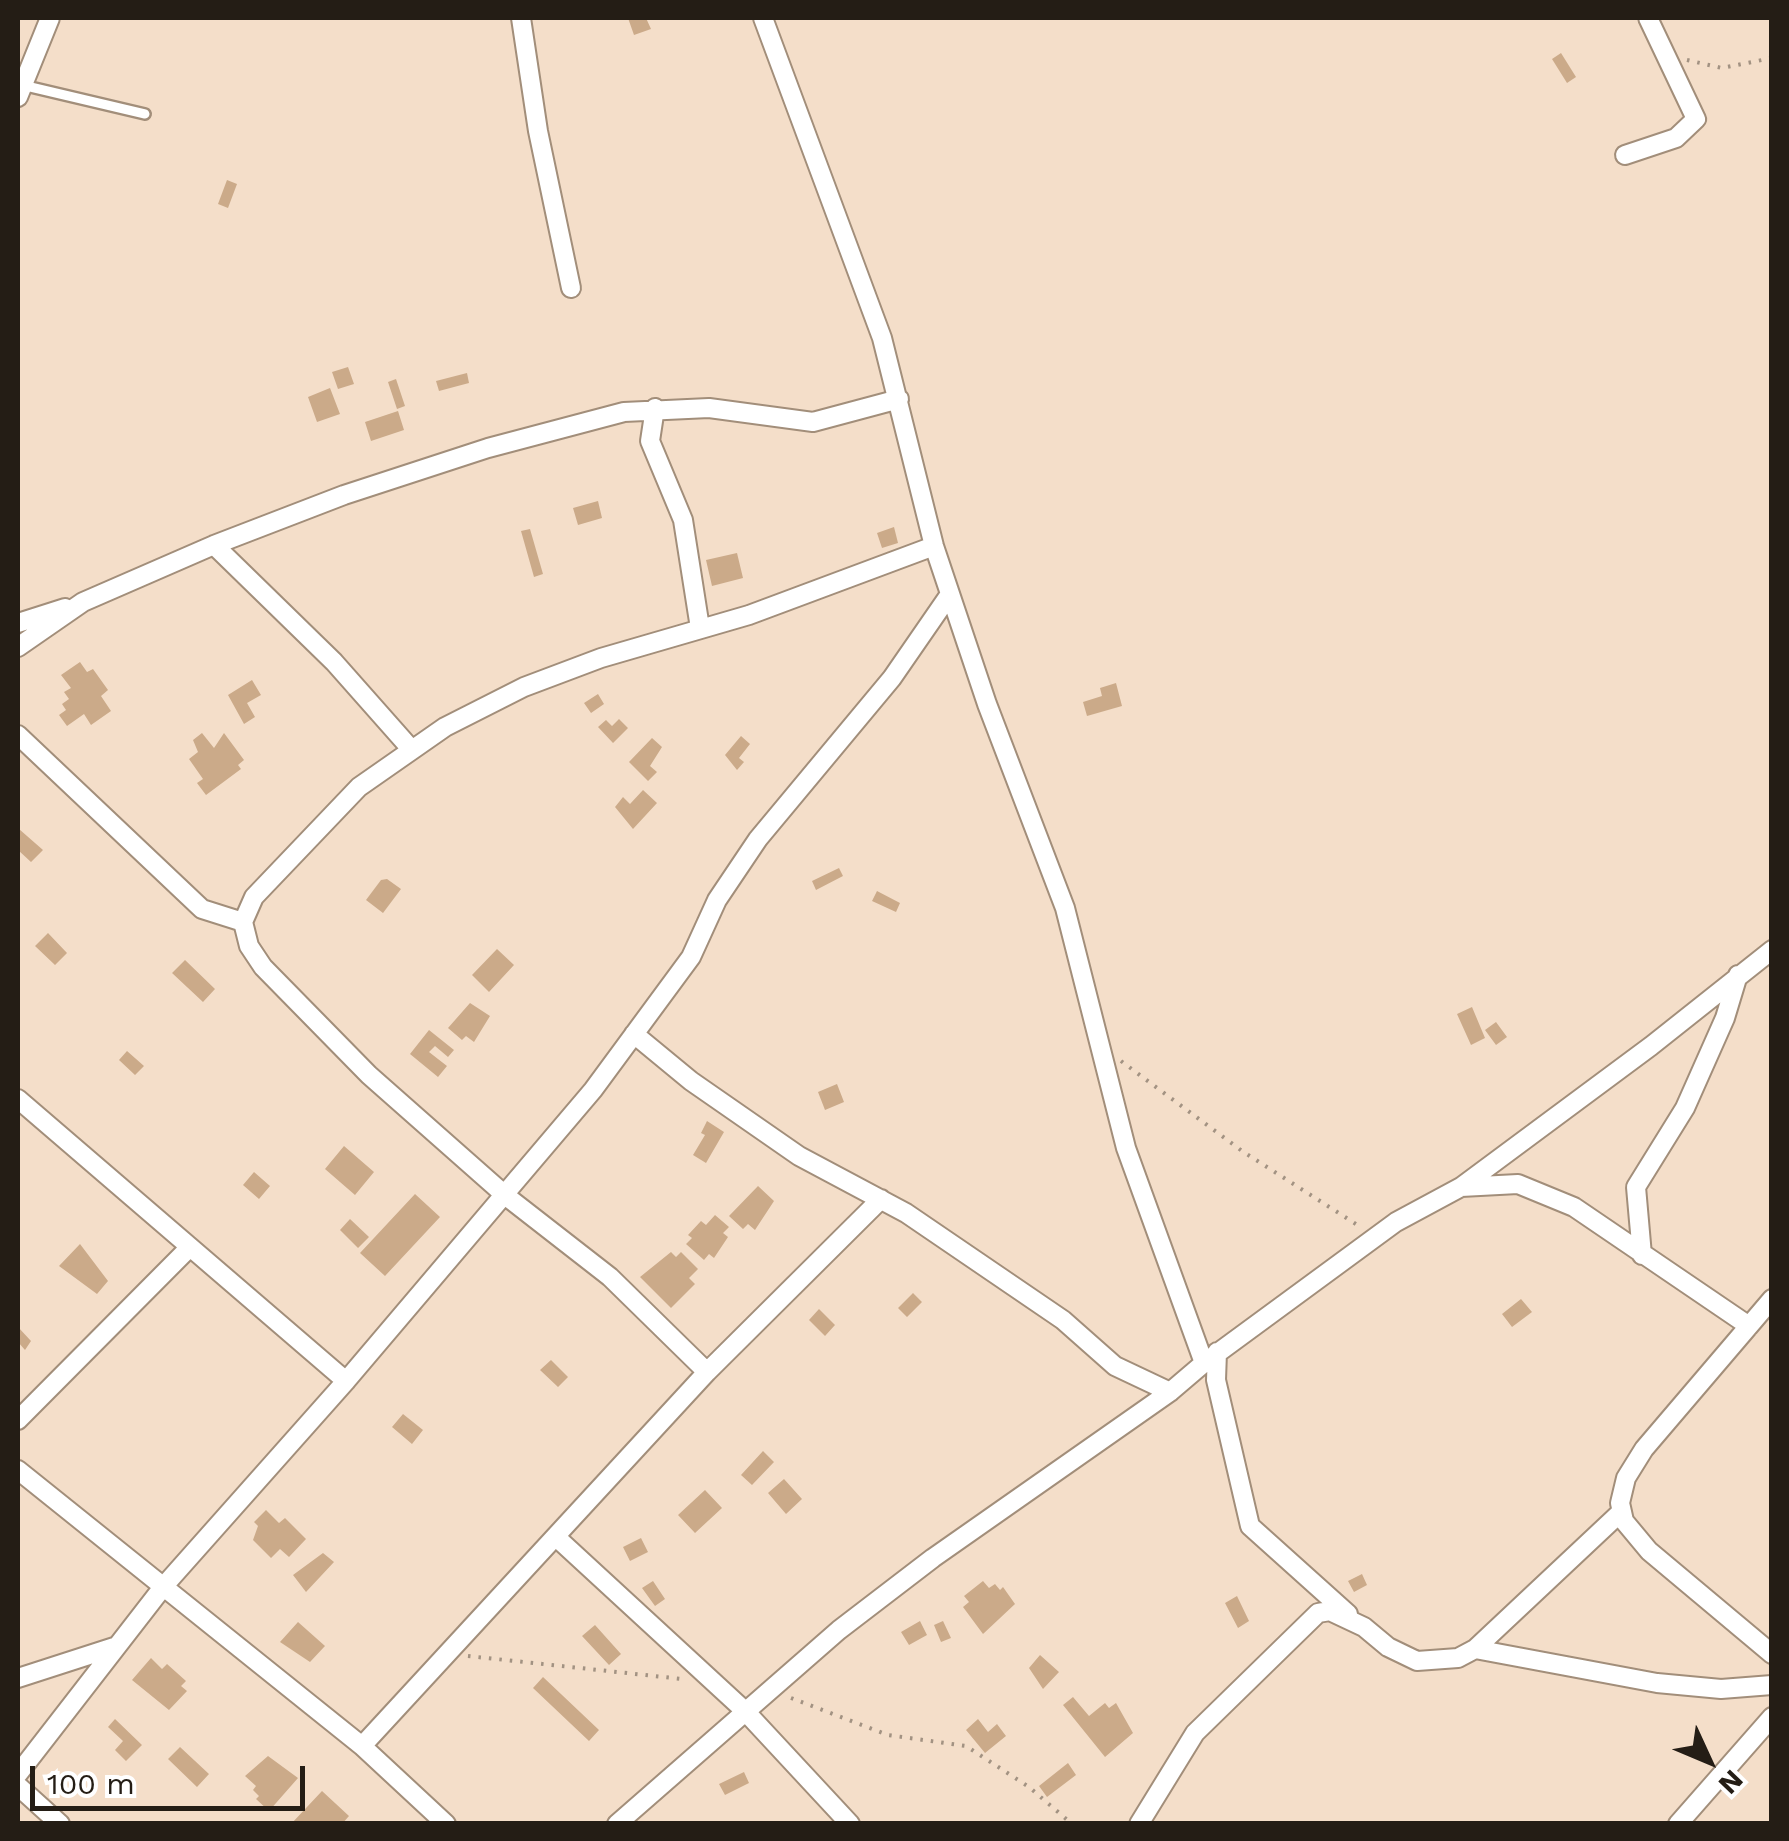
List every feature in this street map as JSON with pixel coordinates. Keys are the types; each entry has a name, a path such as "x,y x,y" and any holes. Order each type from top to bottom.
{"street":[{"path":"20,91 50,18"},
{"path":"521,18 538,131 571,288"},
{"path":"763,18 882,338 934,546 1065,908 1126,1148 1210,1358 1250,1526 1388,1647 1424,1662 1458,1658 1475,1649 1621,1512"},
{"path":"1625,155 1676,138 1694,122 1695,109 1648,18"},
{"path":"18,623 83,602 214,545 344,495 488,448 624,412 709,408 812,422 899,399"},
{"path":"655,408 650,442 683,520 700,628"},
{"path":"214,545 334,662 411,749"},
{"path":"707,1372 610,1277 506,1196 369,1075 263,966 248,946 243,922 254,897 359,787 411,749 524,687 749,614 934,546"},
{"path":"18,1774 163,1587 506,1196 634,1034 690,957 717,900 758,839 892,678 950,594"},
{"path":"18,647 83,602"},
{"path":"18,734 202,909 243,922"},
{"path":"617,1824 768,1690 933,1558 1170,1392 1210,1358 1376,1238 1460,1188 1772,950"},
{"path":"1642,1255 1636,1186 1685,1108 1725,1018 1739,974"},
{"path":"634,1034 799,1156 881,1199 1063,1320 1116,1366 1170,1392"},
{"path":"18,1099 346,1382"},
{"path":"1460,1188 1518,1184 1574,1207 1749,1326"},
{"path":"362,1746 707,1372 881,1199"},
{"path":"18,1420 190,1247"},
{"path":"1772,1299 1644,1449 1620,1494 1621,1512 1632,1532 1663,1564 1772,1654"},
{"path":"18,1470 362,1746 446,1824"},
{"path":"556,1536 745,1711 850,1824"},
{"path":"1139,1824 1196,1732 1310,1619 1328,1610 1364,1627"},
{"path":"18,1678 114,1646"},
{"path":"1475,1649 1658,1683 1721,1690 1772,1685"},
{"path":"1678,1824 1772,1717"},
{"path":"18,1786 60,1824"}],"lane":[{"path":"20,91 145,114"}],"path":[{"path":"1668,56 1722,68 1772,58"},
{"path":"1101,1047 1242,1151 1376,1238"},
{"path":"448,1654 712,1681"},
{"path":"768,1690 888,1735 966,1746 1029,1787 1072,1824"}],"building":[{"path":"628,18 646,18 651,29 634,35"},
{"path":"1561,53 1576,77 1567,83 1552,59"},
{"path":"227,180 237,184 228,208 218,204"},
{"path":"348,367 354,384 338,389 332,372"},
{"path":"467,373 469,383 439,391 436,381"},
{"path":"396,379 405,406 397,409 388,382"},
{"path":"330,388 340,414 317,422 308,397"},
{"path":"398,411 404,430 371,441 365,422"},
{"path":"598,501 602,518 578,525 573,508"},
{"path":"894,527 898,543 882,548 877,533"},
{"path":"530,529 543,574 534,577 521,531"},
{"path":"737,553 743,578 712,586 706,560"},
{"path":"80,662 87,672 93,669 108,690 101,696 111,711 91,725 84,714 67,726 59,715 66,710 62,704 69,699 64,692 71,688 61,675"},
{"path":"252,680 261,695 247,703 255,717 244,724 228,695"},
{"path":"1116,683 1122,706 1087,716 1083,702 1102,696 1100,688"},
{"path":"598,694 604,704 591,713 584,703"},
{"path":"619,719 628,728 613,743 598,727 606,720 612,726"},
{"path":"202,733 214,748 224,733 244,760 238,765 241,769 206,795 197,783 203,779 189,759 198,752 193,740"},
{"path":"741,736 750,744 739,758 744,762 737,770 725,755"},
{"path":"652,738 662,747 650,766 657,772 648,781 629,762"},
{"path":"643,790 657,803 633,829 615,807 623,797 630,804"},
{"path":"19,829 43,850 31,862 18,850"},
{"path":"839,868 843,876 816,890 812,881"},
{"path":"387,879 401,889 383,913 366,900 381,880"},
{"path":"877,891 900,903 896,912 872,901"},
{"path":"48,933 67,953 55,965 35,946"},
{"path":"497,949 514,965 489,992 472,975"},
{"path":"185,960 215,989 203,1002 172,973"},
{"path":"470,1003 490,1016 474,1042 466,1036 462,1040 448,1028"},
{"path":"1472,1007 1485,1038 1471,1045 1457,1014"},
{"path":"1496,1022 1507,1037 1496,1045 1485,1030"},
{"path":"429,1030 454,1050 448,1057 435,1046 429,1052 447,1066 438,1077 410,1054"},
{"path":"127,1051 144,1066 135,1075 119,1060"},
{"path":"837,1084 844,1102 825,1110 818,1092"},
{"path":"707,1121 724,1132 706,1163 693,1155 705,1135 701,1133"},
{"path":"344,1146 374,1172 355,1195 325,1169"},
{"path":"254,1172 270,1186 259,1199 243,1185"},
{"path":"758,1186 774,1201 755,1230 748,1224 743,1229 729,1216"},
{"path":"415,1194 440,1217 385,1276 360,1253"},
{"path":"715,1215 729,1227 723,1233 728,1237 714,1258 709,1254 704,1260 686,1244 692,1238 688,1235 701,1221 706,1225"},
{"path":"350,1219 369,1237 358,1248 340,1230"},
{"path":"80,1244 108,1281 97,1294 59,1266"},
{"path":"671,1252 676,1257 681,1252 698,1269 689,1278 695,1284 671,1308 640,1277"},
{"path":"913,1293 922,1302 907,1317 898,1308"},
{"path":"1521,1299 1532,1312 1512,1327 1502,1314"},
{"path":"819,1309 835,1325 825,1336 809,1320"},
{"path":"18,1327 31,1341 25,1350 18,1342"},
{"path":"551,1360 568,1377 558,1387 540,1370"},
{"path":"403,1414 423,1430 412,1444 392,1427"},
{"path":"763,1451 774,1462 752,1485 741,1475"},
{"path":"784,1479 802,1499 786,1514 768,1493"},
{"path":"705,1490 722,1508 695,1533 678,1515"},
{"path":"266,1510 279,1523 285,1518 306,1539 289,1557 280,1549 271,1558 253,1540 258,1526 254,1522"},
{"path":"641,1538 648,1552 630,1561 623,1547"},
{"path":"323,1553 334,1562 306,1592 293,1575"},
{"path":"1362,1574 1367,1585 1354,1592 1348,1581"},
{"path":"653,1581 665,1599 655,1606 642,1588"},
{"path":"983,1581 989,1588 995,1584 1000,1590 1003,1587 1015,1604 983,1634 963,1607 969,1602 964,1596"},
{"path":"1237,1596 1249,1621 1238,1628 1225,1603"},
{"path":"920,1621 927,1635 909,1645 901,1632"},
{"path":"943,1621 951,1638 941,1642 934,1625"},
{"path":"298,1622 325,1646 310,1662 280,1642"},
{"path":"595,1625 621,1654 609,1665 582,1636"},
{"path":"1040,1655 1059,1672 1043,1689 1029,1668"},
{"path":"151,1658 162,1669 167,1664 186,1681 181,1686 187,1691 169,1710 132,1680"},
{"path":"543,1677 599,1730 589,1741 533,1688"},
{"path":"1073,1697 1089,1716 1105,1703 1109,1708 1116,1703 1133,1733 1105,1757 1063,1705"},
{"path":"115,1719 142,1745 126,1761 115,1750 123,1741 108,1727"},
{"path":"978,1719 988,1732 997,1724 1006,1736 985,1753 966,1730"},
{"path":"180,1747 209,1774 197,1787 168,1759"},
{"path":"268,1756 298,1778 269,1811 256,1799 256,1786 245,1776"},
{"path":"1068,1763 1076,1775 1047,1797 1039,1786"},
{"path":"744,1772 749,1783 725,1795 719,1784"},
{"path":"322,1791 349,1816 342,1824 291,1824"}]}
